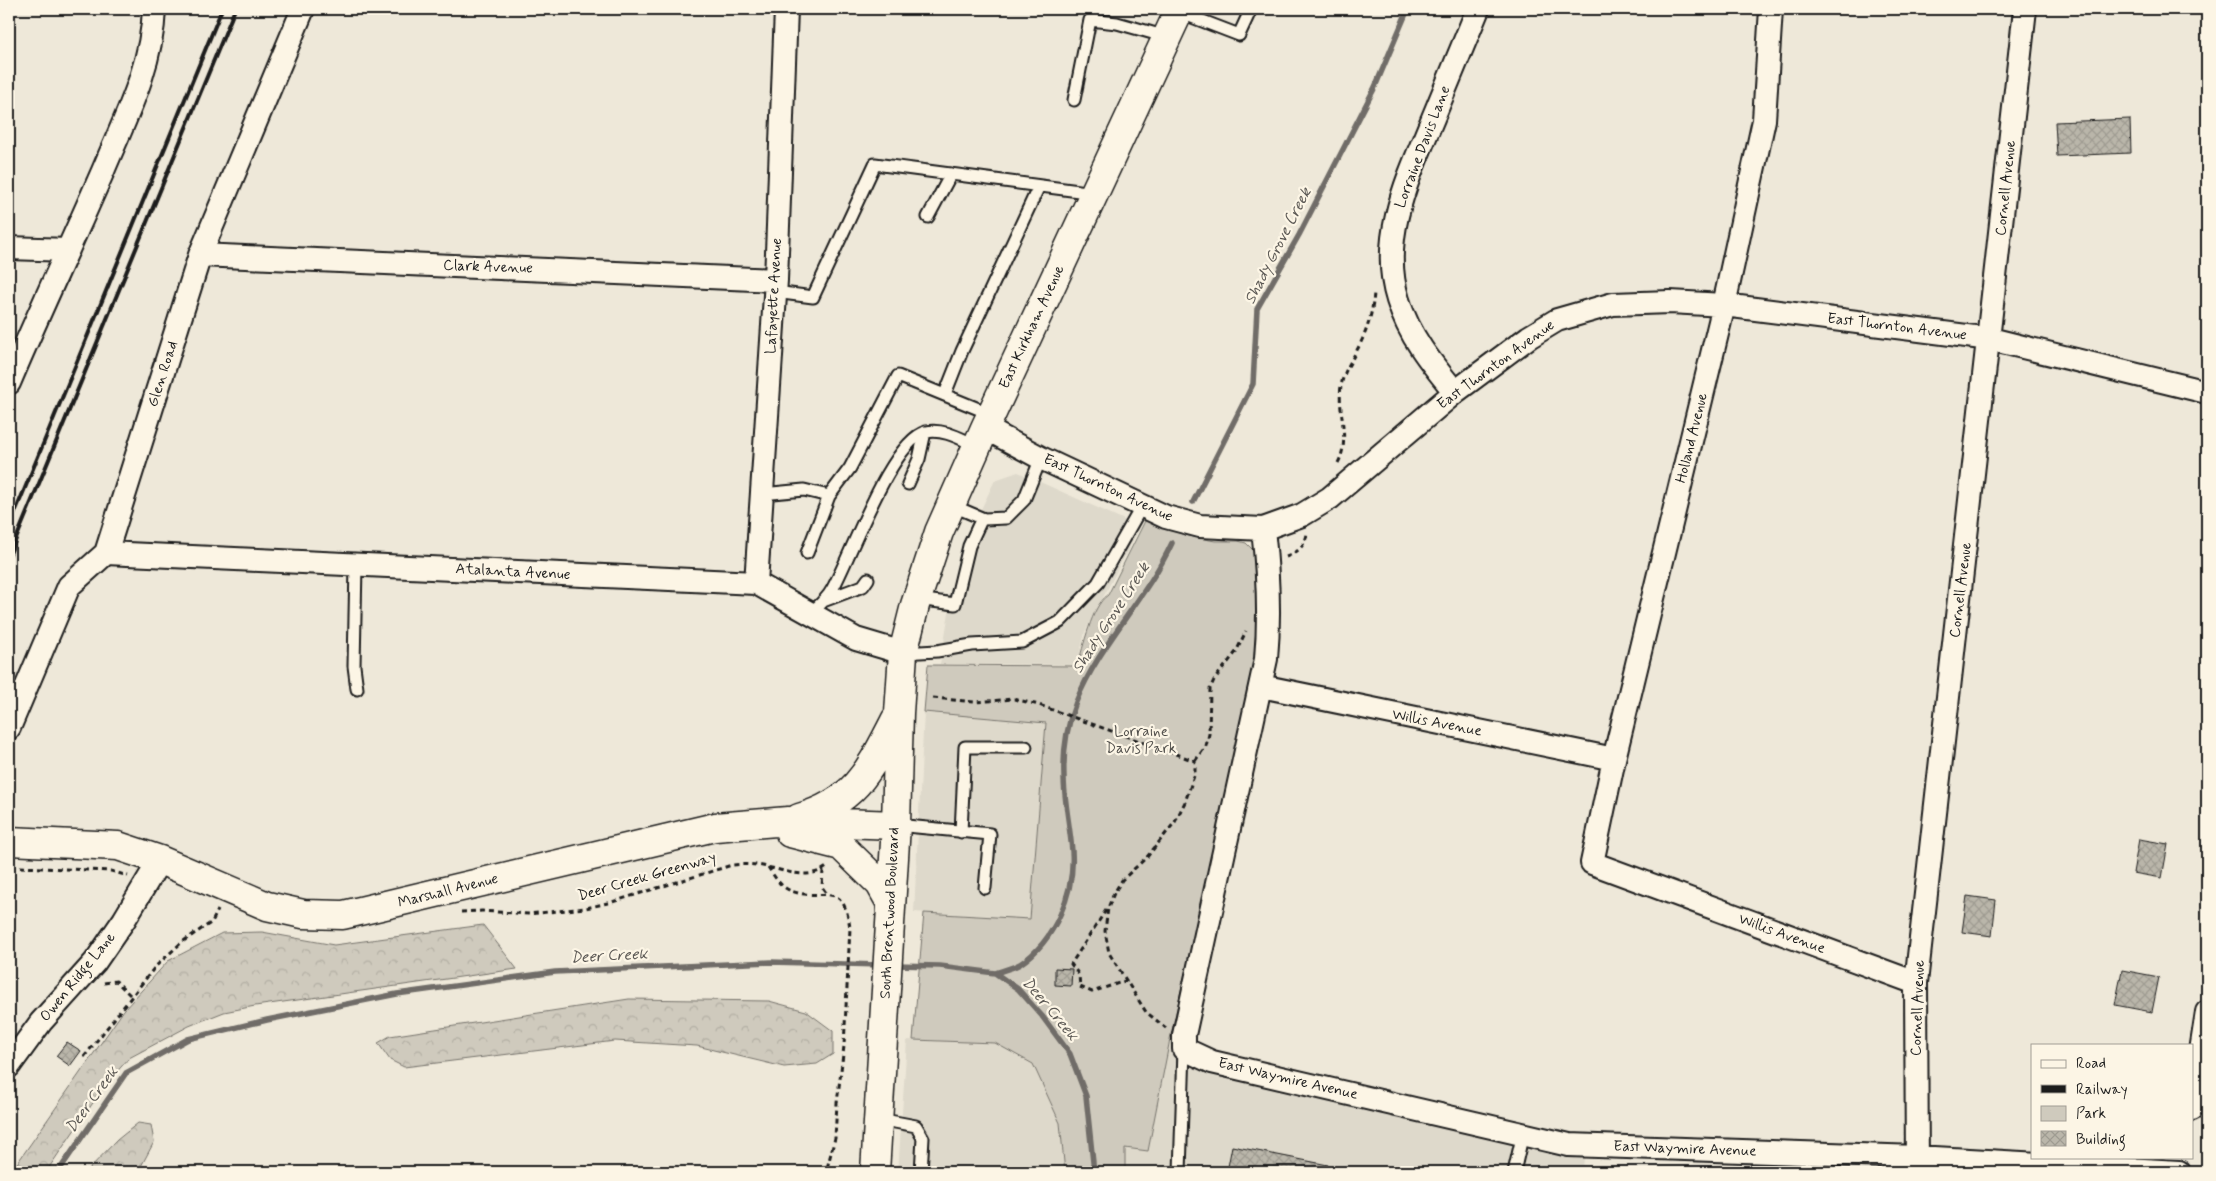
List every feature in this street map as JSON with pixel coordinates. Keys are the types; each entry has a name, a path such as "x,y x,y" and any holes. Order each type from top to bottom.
{"main road":[{"name":"East Kirkham Avenue","path":"903,653 917,599 939,532 984,429 1179,10"},
{"name":"South Brentwood Boulevard","path":"875,1172 896,825 899,713 903,653"},
{"path":"788,821 821,812 852,791 870,769 899,713"},
{"name":"Marshall Avenue","path":"11,854 118,846 160,860 267,906 302,914 343,916 715,827 788,821 896,825"},
{"path":"715,827 784,832 841,846 880,884 890,902"}],"street":[{"path":"9,383 119,132 145,67 151,46 154,9"},
{"name":"Glen Road","path":"106,553 200,255 303,9"},
{"name":"Lafayette Avenue","path":"756,583 776,286 786,9"},
{"name":"Lorraine Davis Lane","path":"1455,392 1421,350 1405,320 1397,298 1393,266 1394,227 1406,185 1478,9"},
{"name":"Holland Avenue","path":"1592,863 1614,759 1724,305 1764,120 1771,9"},
{"name":"Cornell Avenue","path":"1917,1164 1916,983 1990,339 2025,9"},
{"path":"9,248 68,250"},
{"name":"Clark Avenue","path":"200,255 776,286"},
{"name":"East Thornton Avenue","path":"984,429 1166,517 1200,526 1263,529 1302,515 1330,498 1455,392 1529,336 1557,320 1612,304 1670,302 1724,305 1990,339 2207,392"},
{"path":"1184,1042 1261,686 1269,625 1263,529"},
{"path":"9,728 69,586 106,553"},
{"name":"Atalanta Avenue","path":"106,553 756,583 817,607 856,639 903,653"},
{"name":"Willis Avenue","path":"1261,686 1614,759"},
{"name":"Owen Ridge Lane","path":"9,1066 41,1022 95,962 124,920 160,860"},
{"name":"Willis Avenue","path":"1592,863 1916,983"},
{"path":"2194,1095 2207,1012"},
{"name":"East Waymire Avenue","path":"1184,1042 1212,1062 1569,1145 1917,1164 2181,1172"},
{"path":"2181,1172 2185,1158"}],"lane":[{"path":"1179,10 1239,35 1251,9"},
{"path":"1074,100 1090,20 1118,23 1167,37"},
{"path":"776,286 813,297 875,164 1094,193"},
{"path":"928,217 951,174"},
{"path":"944,394 1039,186"},
{"path":"807,553 829,496 850,468 898,376 944,394 984,429"},
{"path":"817,607 832,589 884,480 897,458 913,438 925,432 940,430 984,429"},
{"path":"908,484 919,459 925,432"},
{"path":"951,505 982,518 1006,518 1024,500 1041,458"},
{"path":"762,494 804,490 829,496"},
{"path":"903,653 937,651 972,645 1022,642 1060,622 1098,583 1142,506"},
{"path":"917,599 955,604 969,546 982,518"},
{"path":"356,565 354,666 356,689"},
{"path":"817,607 863,586 868,579"},
{"path":"961,832 965,747 1026,747"},
{"path":"896,825 990,834 985,888"},
{"path":"1180,1172 1184,1042"},
{"path":"879,1120 916,1126 923,1138 921,1172"},
{"path":"1514,1172 1523,1134"}],"path":[{"path":"1281,559 1299,550 1307,536 1307,528"},
{"path":"1128,980 1092,992 1080,987 1079,975 1071,964 1108,908 1122,880 1147,857 1175,822 1190,788 1196,762 1206,746 1209,734 1208,702 1214,680 1236,652 1247,630"},
{"path":"933,698 975,702 1014,699 1039,706 1196,762"},
{"path":"11,854 111,871"},
{"name":"Deer Creek Greenway","path":"452,913 482,911 529,914 577,909 612,902 725,867 748,864 800,874 823,870"},
{"path":"827,894 822,887 823,870 829,865"},
{"path":"768,867 778,881 789,890 805,894 827,894 839,898 846,906 850,928 844,1046 837,1102 836,1138 826,1172"},
{"path":"211,906 227,913"},
{"path":"1108,908 1105,931 1109,953 1128,980 1146,1012 1184,1042"},
{"path":"84,1057 155,967 182,942 212,922 219,909"},
{"path":"103,983 116,981 132,996"}],"shaded area":[{"path":"1018,472 1140,527 1085,632 1077,665 940,664 954,584 975,522 995,480"},
{"path":"924,712 1046,722 1030,920 914,912"},
{"path":"1171,1034 1177,1052 1191,1066 1206,1073 1584,1155 1583,1172 1125,1172 1125,1148 1148,1151"},
{"path":"907,1040 995,1043 1033,1064 1060,1123 1065,1172 898,1172"}],"green space":[{"name":"Lorraine Davis Park","path":"1146,519 1184,535 1215,541 1238,541 1246,543 1253,550 1260,621 1254,670 1170,1039 1148,1151 1125,1148 1125,1172 1065,1172 1060,1123 1033,1064 995,1043 913,1040 924,913 1030,919 1046,723 924,712 928,665 1077,666 1097,608 1108,595"},
{"path":"483,925 517,969 255,1006 224,1012 189,1026 129,1058 105,1085 46,1172 11,1172 124,1010 168,961 222,933 262,932 334,945"},
{"path":"629,999 769,1001 806,1011 833,1031 833,1054 817,1064 784,1067 697,1046 615,1041 404,1067 390,1060 378,1043 390,1036"},
{"path":"138,1123 151,1125 154,1142 138,1172 86,1172 117,1140"}],"building":[{"path":"2130,119 2131,153 2057,156 2055,122"},
{"path":"2139,839 2168,844 2162,878 2133,873"},
{"path":"1967,896 1996,900 1992,936 1962,932"},
{"path":"1055,968 1072,969 1071,986 1055,985"},
{"path":"2122,970 2159,977 2152,1012 2115,1005"},
{"path":"67,1042 81,1051 70,1066 56,1056"},
{"path":"1232,1146 1328,1165 1327,1172 1227,1172"}],"waterway":[{"name":"Shady Grove Creek","path":"1193,502 1253,384 1257,309 1299,235 1375,87 1408,9"},
{"name":"Shady Grove Creek","path":"995,973 1020,964 1032,954 1053,929 1060,914 1066,899 1072,867 1064,767 1066,738 1070,720 1076,702 1097,661 1149,583 1172,543"},
{"name":"Deer Creek","path":"58,1172 126,1073 188,1039 267,1020 397,994 555,972 771,962 881,965"},
{"name":"Deer Creek","path":"895,965 940,966 995,973 1018,989 1042,1016 1070,1054 1086,1096 1094,1172"}],"railway":[{"path":"9,527 222,9"},
{"path":"9,556 235,9"}]}
